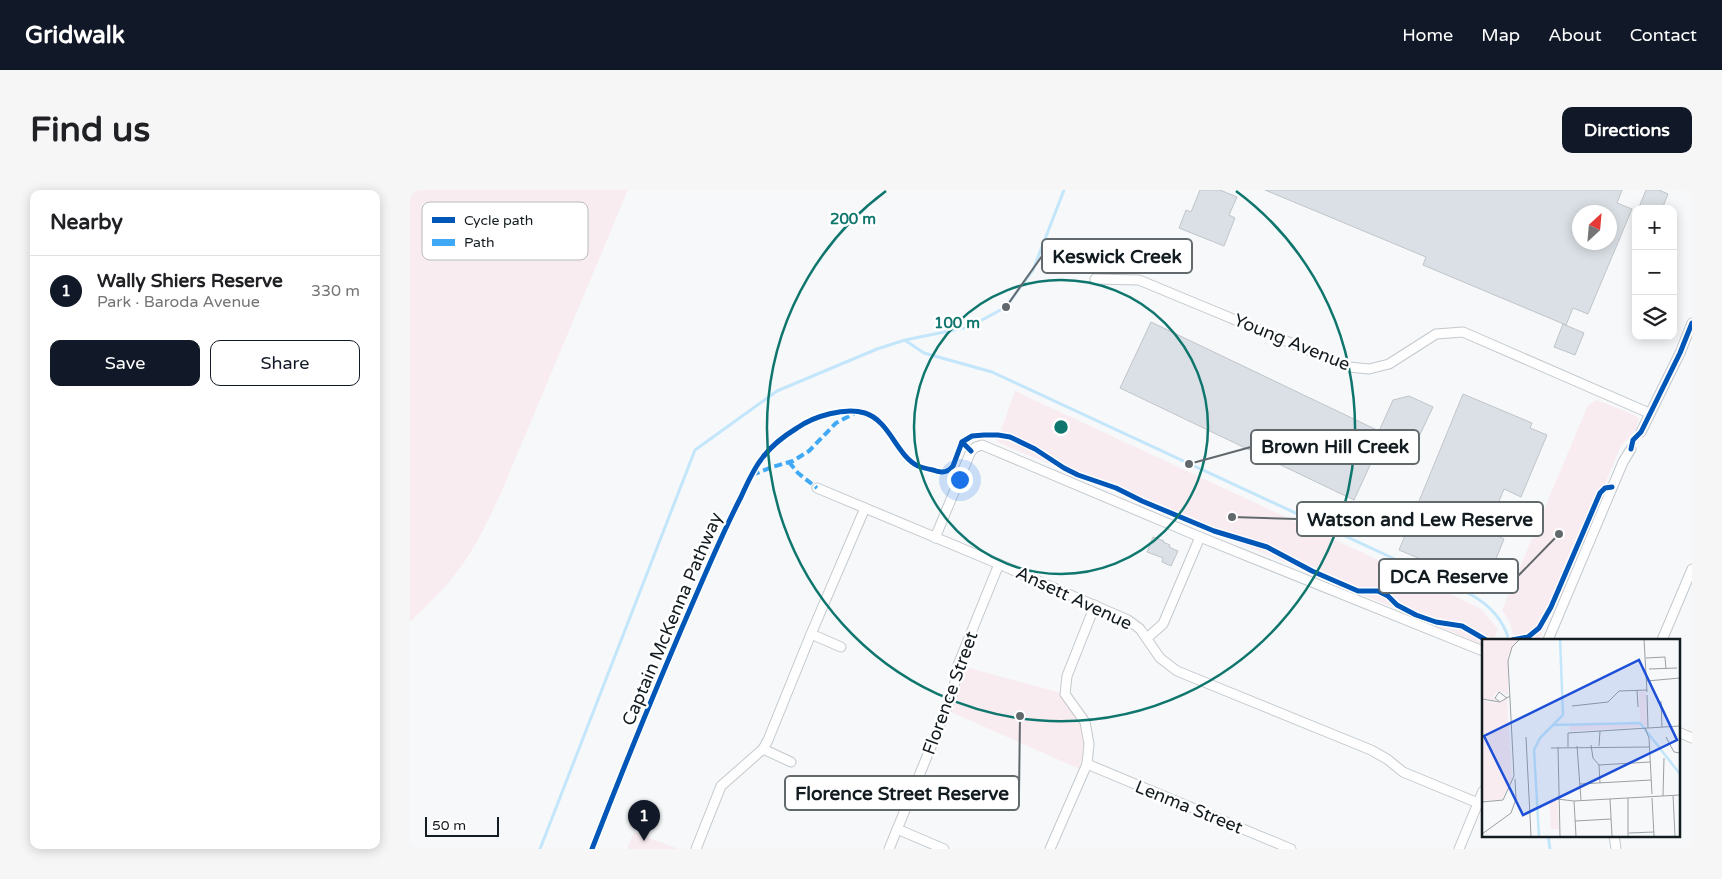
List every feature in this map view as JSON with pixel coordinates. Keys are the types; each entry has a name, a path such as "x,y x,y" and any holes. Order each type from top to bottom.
{"street":[{"name":"Young Avenue","path":"1095,279 1138,280 1349,367 1369,369 1389,364 1436,334 1463,332 1649,413"},
{"path":"1641,432 1680,353 1692,323"},
{"path":"935,538 971,451 976,446 982,445 1200,537 1482,651"},
{"path":"1548,639 1623,462 1631,449"},
{"name":"Ansett Avenue","path":"817,488 1128,620 1140,629 1160,658 1177,671 1371,750 1387,759 1403,772 1478,802"},
{"path":"696,849 722,786 763,749 865,508"},
{"path":"1147,638 1163,624 1200,537"},
{"name":"Florence Street","path":"889,849 953,693 958,665 999,564"},
{"path":"1662,639 1692,569"},
{"path":"1050,849 1086,764 1089,744 1085,722 1065,694 1067,676 1095,605"},
{"path":"811,634 840,647"},
{"path":"1680,733 1692,738"},
{"path":"763,749 791,762"},
{"name":"Lenma Street","path":"1086,764 1291,849"},
{"path":"1459,849 1482,793"},
{"path":"897,829 944,849"},
{"path":"1614,836 1616,849"}],"shaded area":[{"path":"410,190 628,190 501,493 487,522 472,550 455,575 410,622"},
{"path":"1015,391 1481,609 1498,629 1494,639 1482,639 1482,645 997,442"},
{"path":"1597,400 1636,416 1639,420 1635,431 1621,446 1539,639 1515,639 1509,621 1502,610 1588,405"},
{"path":"958,665 1065,694 1085,722 1089,744 1084,771 946,710"},
{"path":"634,832 679,849 627,849"}],"building":[{"path":"1200,190 1220,190 1237,197 1229,215 1235,218 1224,246 1179,228 1186,210 1191,212"},
{"path":"1265,190 1622,190 1617,203 1632,209 1617,245 1617,205 1572,205 1572,250 1615,250 1588,314 1573,308 1566,325 1423,265 1426,257"},
{"path":"1646,190 1659,190 1668,194 1664,205 1640,205"},
{"path":"1151,322 1379,431 1393,400 1409,396 1433,407 1406,464 1377,450 1354,500 1120,388"},
{"path":"1563,324 1584,333 1575,355 1554,347"},
{"path":"1463,394 1532,423 1530,428 1547,435 1521,497 1504,489 1487,531 1504,539 1485,586 1399,550"},
{"path":"1153,537 1164,541 1170,545 1169,547 1178,551 1171,566 1162,562 1163,558 1147,552"}],"waterway":[{"path":"540,849 695,450 777,391 877,349 905,340 969,327 1006,307 1033,270 1064,190"},
{"path":"906,341 924,353 992,372 1470,594 1495,613 1509,639"},
{"path":"1548,836 1550,849"}],"marked path":[{"path":"752,475 793,461 809,451 836,423 855,413"},
{"path":"789,462 798,473 817,488"}],"cycle path":[{"path":"1631,449 1633,440 1641,432 1680,353 1692,323"},
{"name":"Captain McKenna Pathway","path":"592,849 658,684 715,552 753,472 770,449 787,434 821,416 857,411 874,417 881,423 910,461 918,466 941,472 946,471 953,466 962,442 971,451"},
{"path":"962,442 972,436 998,435 1010,437 1035,449 1078,475 1116,488 1214,531 1267,547 1312,571 1358,591 1378,591 1388,596 1397,605 1416,615 1436,622 1462,626 1484,639"},
{"path":"1517,639 1528,637 1539,628 1551,607 1600,493 1605,488 1612,487"}],"place":[{"name":"Keswick Creek","path":"1006,307"},
{"name":"Brown Hill Creek","path":"1189,464"},
{"name":"Watson and Lew Reserve","path":"1232,517"},
{"name":"DCA Reserve","path":"1559,534"},
{"name":"Florence Street Reserve","path":"1020,716"},
{"name":"Wally Shiers Reserve","path":"644,841"}]}
